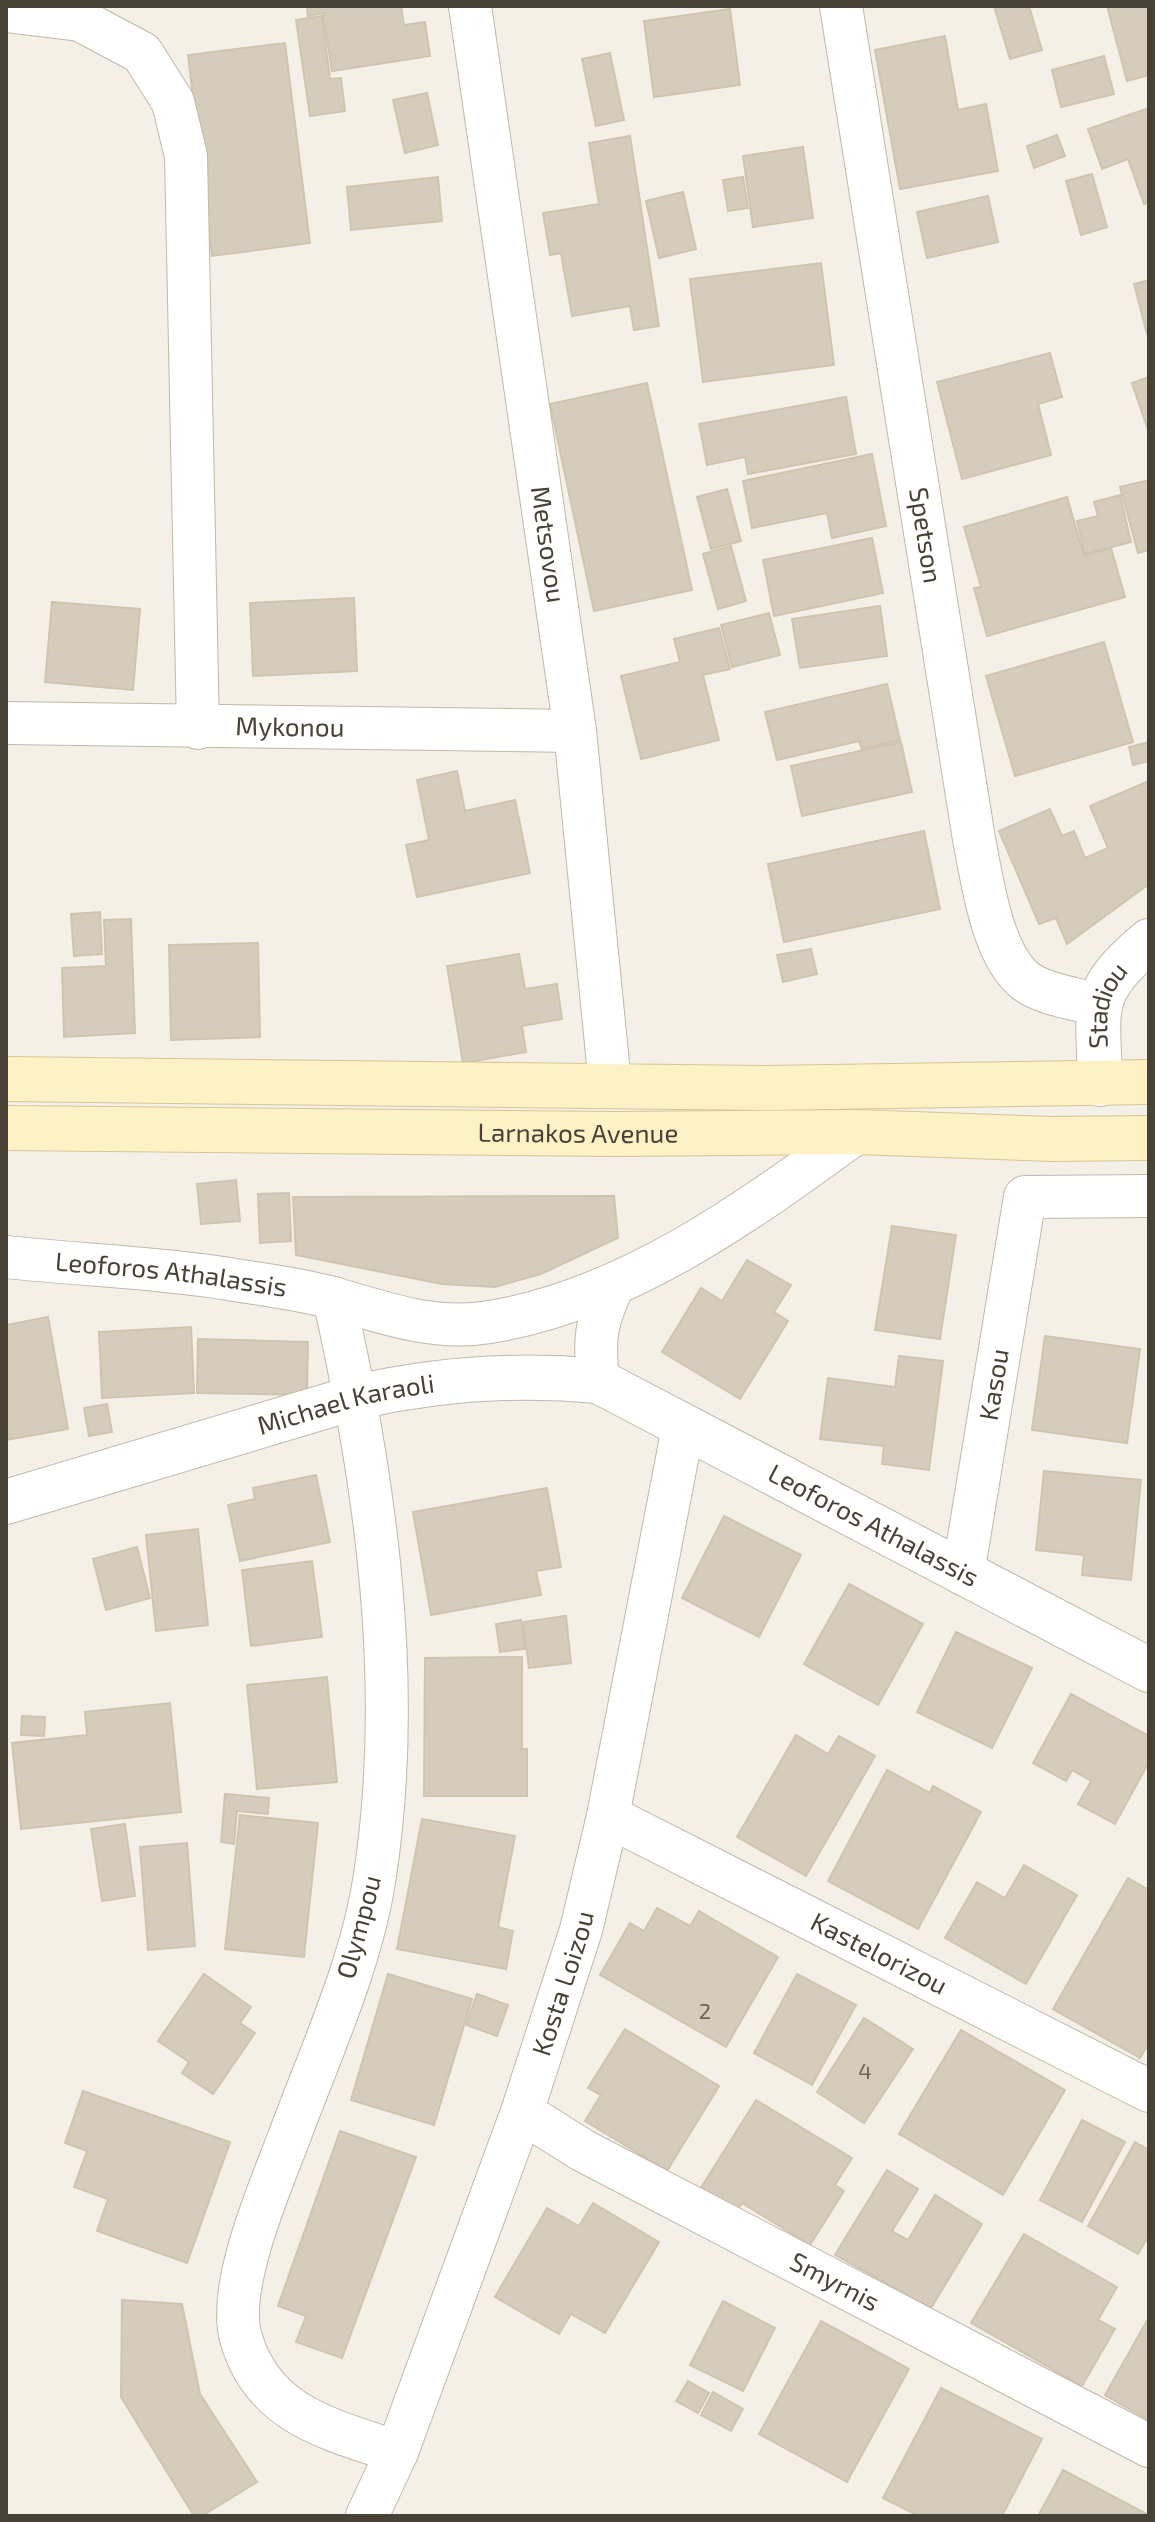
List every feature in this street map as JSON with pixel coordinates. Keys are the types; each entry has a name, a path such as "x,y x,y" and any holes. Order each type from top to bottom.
{"main road":[{"name":"Larnakos Avenue","path":"6,1079 767,1088 1149,1082"},
{"name":"Larnakos Avenue","path":"6,1128 616,1134 857,1132 1052,1139 1149,1138"}],"street":[{"name":"Metsovou","path":"470,6 575,731 610,1084"},
{"name":"Spetson","path":"841,6 988,911 1003,947 1027,982 1098,1005"},
{"path":"6,11 80,20 142,53 173,102 186,156 198,728"},
{"name":"Mykonou","path":"6,723 575,731"},
{"name":"Stadiou","path":"1100,1084 1098,1005 1111,975 1149,941"},
{"path":"334,1298 390,1317 443,1324 488,1323 613,1286 774,1192 857,1132"},
{"name":"Kasou","path":"963,1574 1025,1197 1149,1196"},
{"name":"Leoforos Athalassis","path":"6,1257 224,1278 334,1298"},
{"path":"598,1381 595,1331 613,1286"},
{"name":"Olympou","path":"334,1298 357,1397 387,1678 387,1738 375,1876 352,1962 257,2222 240,2289 240,2335 256,2377 293,2413 397,2452"},
{"name":"Michael Karaoli","path":"6,1502 357,1397 412,1385 534,1374 598,1381"},
{"name":"Leoforos Athalassis","path":"598,1381 1149,1670"},
{"name":"Kosta Loizou","path":"367,2516 397,2452 522,2112 581,1930 608,1816 683,1428"},
{"name":"Kastelorizou","path":"608,1816 1149,2091"},
{"name":"Smyrnis","path":"522,2112 582,2150 1149,2446"}],"building":[{"path":"307,6 401,6 404,25 425,22 430,56 332,71 323,13 308,16"},
{"path":"994,6 1029,6 1042,50 1010,59"},
{"path":"1107,6 1149,6 1149,75 1127,81"},
{"path":"730,9 740,85 654,97 644,21"},
{"path":"322,16 330,79 341,78 345,111 310,116 296,20"},
{"path":"945,36 958,110 986,104 998,171 900,189 875,50"},
{"path":"285,43 310,243 212,256 188,55"},
{"path":"610,53 624,120 596,126 582,59"},
{"path":"1104,56 1114,94 1061,107 1052,70"},
{"path":"427,93 438,145 405,153 393,100"},
{"path":"1149,108 1149,202 1144,204 1128,159 1102,169 1088,129"},
{"path":"1057,135 1065,156 1034,168 1027,146"},
{"path":"630,136 659,326 634,330 630,306 572,316 561,253 550,255 543,213 599,204 589,143"},
{"path":"803,147 813,218 753,227 743,156"},
{"path":"1092,174 1107,227 1081,235 1066,181"},
{"path":"438,177 442,221 351,230 347,187"},
{"path":"743,177 748,208 728,211 723,180"},
{"path":"683,192 696,249 659,258 646,201"},
{"path":"988,196 998,242 927,258 917,212"},
{"path":"821,263 834,365 703,382 690,279"},
{"path":"1149,280 1149,333 1147,334 1134,284"},
{"path":"1050,353 1062,397 1038,404 1051,455 962,479 937,382"},
{"path":"1149,377 1149,433 1132,383"},
{"path":"647,383 692,590 594,611 550,404"},
{"path":"846,397 856,454 748,474 745,457 707,465 699,424"},
{"path":"872,454 886,526 832,538 827,513 752,528 743,481"},
{"path":"1149,480 1149,550 1138,553 1120,487"},
{"path":"727,489 741,541 711,549 697,497"},
{"path":"1120,495 1131,542 1085,554 1077,521 1098,516 1094,502"},
{"path":"1067,497 1084,556 1111,548 1125,597 987,636 974,588 981,587 964,527"},
{"path":"872,538 883,593 774,616 763,560"},
{"path":"731,546 746,601 718,609 703,554"},
{"path":"354,598 357,671 253,676 250,603"},
{"path":"52,602 140,609 133,690 45,682"},
{"path":"880,606 887,656 800,668 792,619"},
{"path":"769,613 780,655 732,667 721,625"},
{"path":"719,628 730,669 703,675 719,740 641,759 621,676 680,662 674,639"},
{"path":"1104,642 1133,742 1015,776 986,676"},
{"path":"887,684 900,740 862,749 859,741 777,760 765,712"},
{"path":"901,742 912,792 802,816 791,766"},
{"path":"1149,742 1149,761 1133,765 1129,747"},
{"path":"457,771 465,811 515,800 530,873 417,897 406,845 429,840 417,780"},
{"path":"1149,781 1149,884 1067,944 1056,918 1039,924 999,831 1050,809 1062,836 1074,831 1085,858 1108,848 1090,806"},
{"path":"924,831 940,909 784,942 768,864"},
{"path":"100,912 102,954 74,956 71,914"},
{"path":"131,919 135,1033 64,1037 62,968 106,966 104,920"},
{"path":"258,943 260,1037 171,1040 169,945"},
{"path":"811,949 817,974 783,982 777,955"},
{"path":"519,954 525,989 557,984 562,1019 522,1026 526,1052 463,1063 447,966"},
{"path":"236,1180 240,1221 201,1224 197,1184"},
{"path":"289,1193 291,1241 260,1243 258,1194"},
{"path":"614,1196 618,1238 541,1274 495,1287 442,1284 296,1255 293,1197"},
{"path":"892,1226 956,1235 940,1339 875,1330"},
{"path":"747,1260 791,1285 774,1312 788,1321 740,1399 662,1352 701,1288 722,1301"},
{"path":"48,1317 68,1429 6,1440 6,1325"},
{"path":"191,1327 194,1393 102,1398 99,1332"},
{"path":"1045,1336 1140,1349 1127,1443 1032,1430"},
{"path":"198,1339 308,1342 307,1395 197,1393"},
{"path":"899,1356 943,1361 929,1470 882,1464 884,1446 820,1439 828,1378 895,1387"},
{"path":"107,1404 112,1432 89,1436 84,1408"},
{"path":"1044,1471 1141,1480 1131,1580 1082,1575 1084,1555 1036,1550"},
{"path":"316,1475 330,1542 240,1561 228,1505 255,1499 253,1488"},
{"path":"547,1488 561,1567 536,1571 541,1595 431,1615 413,1512"},
{"path":"724,1516 801,1555 759,1637 682,1598"},
{"path":"198,1529 208,1625 156,1631 146,1535"},
{"path":"137,1547 150,1598 106,1610 93,1559"},
{"path":"312,1561 322,1637 251,1646 242,1570"},
{"path":"849,1584 923,1624 878,1705 804,1664"},
{"path":"566,1616 571,1663 529,1668 523,1622"},
{"path":"521,1620 525,1649 500,1652 496,1624"},
{"path":"956,1632 1032,1668 992,1748 917,1712"},
{"path":"522,1657 522,1749 527,1749 527,1796 424,1796 425,1658"},
{"path":"327,1677 337,1782 257,1789 247,1685"},
{"path":"1071,1694 1149,1736 1149,1762 1115,1824 1078,1804 1091,1781 1072,1770 1066,1781 1033,1763"},
{"path":"170,1703 181,1812 21,1829 12,1743 87,1735 85,1712"},
{"path":"22,1716 45,1717 44,1736 21,1735"},
{"path":"796,1735 828,1754 839,1736 875,1756 806,1876 737,1837"},
{"path":"887,1770 930,1793 933,1786 981,1812 918,1929 828,1881"},
{"path":"225,1794 269,1798 268,1814 237,1811 234,1844 221,1842"},
{"path":"240,1815 318,1823 304,1957 225,1949"},
{"path":"422,1819 515,1836 498,1927 513,1931 506,1969 397,1949"},
{"path":"125,1824 135,1896 102,1901 91,1829"},
{"path":"187,1843 195,1946 148,1950 140,1847"},
{"path":"1024,1865 1077,1895 1026,1984 945,1938 977,1882 1005,1898"},
{"path":"1128,1878 1149,1890 1149,2043 1140,2058 1053,2009"},
{"path":"657,1908 690,1926 699,1911 778,1957 726,2047 600,1975 630,1923 644,1931"},
{"path":"204,1974 251,2007 240,2023 255,2033 213,2094 182,2073 189,2062 158,2041"},
{"path":"388,1974 472,1999 434,2125 351,2100"},
{"path":"797,1974 856,2005 812,2085 754,2053"},
{"path":"477,1994 508,2005 497,2036 466,2025"},
{"path":"864,2018 913,2049 864,2123 817,2092"},
{"path":"625,2029 719,2086 667,2171 585,2121 601,2095 588,2088"},
{"path":"961,2030 1065,2090 1003,2195 899,2134"},
{"path":"83,2091 230,2142 187,2263 97,2231 108,2199 74,2187 87,2151 65,2143"},
{"path":"756,2100 852,2158 835,2185 844,2191 810,2245 742,2203 735,2214 699,2191"},
{"path":"1082,2120 1125,2142 1082,2222 1040,2200"},
{"path":"340,2131 416,2157 342,2358 296,2342 306,2316 278,2306"},
{"path":"1135,2142 1149,2150 1149,2235 1138,2254 1088,2226"},
{"path":"887,2170 918,2189 892,2231 908,2240 935,2195 982,2224 931,2308 835,2255"},
{"path":"593,2203 659,2242 605,2333 571,2314 559,2334 495,2297 547,2208 579,2226"},
{"path":"1024,2234 1117,2287 1098,2320 1115,2329 1082,2386 971,2323"},
{"path":"122,2300 182,2304 200,2394 257,2482 202,2516 194,2516 121,2397"},
{"path":"723,2301 775,2328 743,2391 690,2365"},
{"path":"1149,2317 1149,2420 1105,2395"},
{"path":"821,2321 909,2369 847,2482 759,2434"},
{"path":"688,2381 709,2393 698,2413 676,2401"},
{"path":"941,2388 1042,2439 1002,2516 919,2516 883,2498"},
{"path":"713,2392 743,2409 731,2431 701,2415"},
{"path":"1063,2470 1149,2515 1149,2516 1038,2516"}]}
